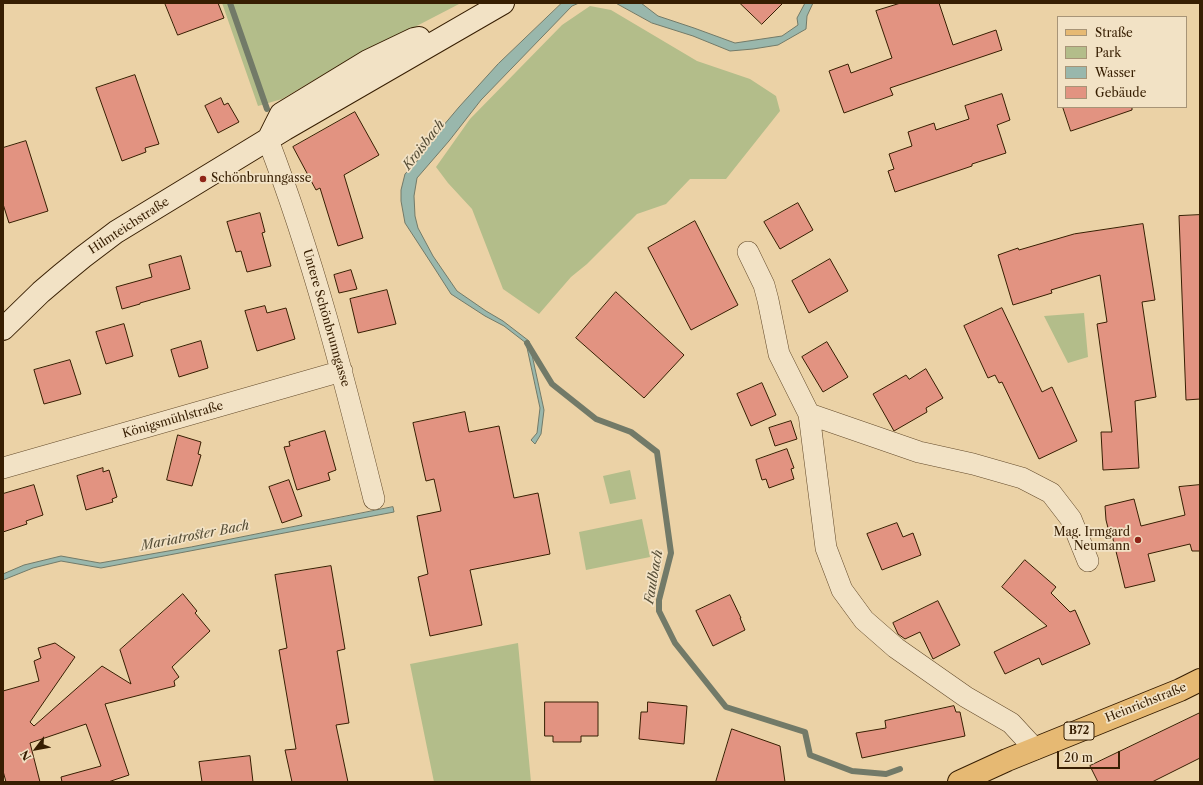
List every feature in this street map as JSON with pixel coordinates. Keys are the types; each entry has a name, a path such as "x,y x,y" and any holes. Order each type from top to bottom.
{"main road":[{"path":"268,140 281,114 368,61 414,39 453,32 503,3"},
{"name":"Hilmteichstraße","path":"3,329 41,292 116,232 268,140"},
{"name":"Heinrichstraße","path":"959,782 1035,749 1180,690 1200,680"}],"street":[{"name":"Untere Schönbrunngasse","path":"268,140 291,200 314,273 342,371 374,499"},
{"path":"748,252 764,285 779,354 809,414 826,548 842,590 864,620 896,648 966,697 1011,723 1035,749"},
{"name":"Königsmühlstraße","path":"3,468 342,371"},
{"path":"809,414 919,452 973,464 1022,478 1051,493 1071,519 1088,561"}],"green space":[{"path":"222,3 461,3 326,73 282,99 258,106"},
{"path":"590,6 611,10 697,61 750,79 776,96 780,111 726,179 690,179 666,204 637,214 587,264 571,277 539,314 503,289 472,209 448,183 436,167 470,119 562,25"},
{"path":"1084,313 1088,357 1068,363 1044,316"},
{"path":"630,470 636,499 610,504 603,476"},
{"path":"642,519 650,557 586,570 579,532"},
{"path":"518,643 531,782 434,782 410,664"}],"water":[{"name":"Kroisbach","path":"562,3 579,3 572,6 481,100 449,141 417,178 414,196 415,216 418,228 433,256 457,291 503,321 529,341 544,410 541,434 535,444 531,440 537,433 540,408 526,343 504,326 485,316 451,294 405,223 401,201 401,190 405,174 419,159 427,145 459,107 498,64"},
{"path":"616,3 641,3 658,16 735,43 782,36 798,25 797,18 805,3 813,3 807,16 806,29 778,45 730,51 693,36 652,23"},
{"name":"Mariatroster Bach","path":"393,507 394,512 101,568 61,561 33,568 3,580 3,574 24,565 61,556 100,563 191,547"}],"building":[{"path":"165,3 218,3 224,18 178,35"},
{"path":"740,3 783,3 762,24"},
{"path":"901,3 939,3 953,45 996,30 1002,50 890,88 893,95 844,113 829,71 848,64 851,73 892,58 876,11"},
{"path":"135,75 159,144 145,148 146,152 122,161 96,88"},
{"path":"1002,94 1010,120 997,125 1006,153 895,192 888,171 894,169 889,154 912,146 908,132 934,123 936,130 969,119 965,106"},
{"path":"221,98 224,105 228,103 239,122 218,133 205,106"},
{"path":"1063,108 1132,108 1132,110 1071,131"},
{"path":"355,112 379,155 344,175 363,238 338,246 320,188 316,190 293,147"},
{"path":"26,141 48,211 9,223 3,204 3,148"},
{"path":"798,203 813,230 780,249 764,222"},
{"path":"260,213 265,232 262,233 271,266 247,272 241,251 236,252 227,222"},
{"path":"1200,215 1200,399 1186,400 1179,216"},
{"path":"695,221 738,305 691,330 648,248"},
{"path":"1143,224 1155,300 1142,302 1156,397 1135,401 1139,468 1103,470 1101,432 1112,432 1097,324 1107,322 1100,275 1051,290 1052,293 1013,305 998,255 1018,248 1019,250 1074,234"},
{"path":"181,256 190,289 122,309 116,287 152,277 149,265"},
{"path":"830,259 848,291 809,313 792,281"},
{"path":"351,270 357,289 339,293 334,275"},
{"path":"387,290 396,324 358,333 350,299"},
{"path":"616,292 684,355 644,398 576,338"},
{"path":"265,306 267,313 286,308 295,339 257,351 245,311"},
{"path":"1002,308 1042,392 1052,387 1077,441 1039,459 1002,382 999,383 995,375 988,378 964,326"},
{"path":"124,324 133,356 106,364 96,332"},
{"path":"201,341 208,368 179,377 171,350"},
{"path":"827,342 848,377 823,392 802,357"},
{"path":"70,360 81,394 44,404 34,370"},
{"path":"926,369 943,398 926,408 927,412 894,431 873,394 906,375 909,379"},
{"path":"762,383 776,415 751,426 737,394"},
{"path":"465,412 469,432 499,426 514,498 538,493 550,554 470,570 482,625 430,636 418,577 428,574 417,516 441,511 434,479 426,481 413,423"},
{"path":"791,421 797,439 775,446 769,428"},
{"path":"325,431 336,470 328,473 330,480 297,490 284,447 290,446 289,442"},
{"path":"178,435 201,442 198,454 201,455 192,486 167,480"},
{"path":"787,449 794,468 791,469 794,479 769,488 766,479 762,480 756,460"},
{"path":"103,468 103,472 109,470 117,497 112,499 113,502 86,510 77,476"},
{"path":"289,480 302,516 282,523 269,487"},
{"path":"34,485 43,515 26,521 27,524 3,532 3,494"},
{"path":"1200,485 1200,551 1192,551 1190,544 1148,554 1155,581 1125,588 1112,535 1110,536 1106,520 1105,506 1134,499 1141,526 1185,515 1179,487"},
{"path":"897,523 903,537 913,533 921,555 882,570 867,534"},
{"path":"1025,560 1056,587 1051,593 1070,612 1075,610 1090,644 1042,665 1039,658 1005,674 994,652 1047,626 1002,587"},
{"path":"331,566 345,649 337,651 349,723 336,725 348,782 292,782 285,750 296,749 279,650 287,648 275,575"},
{"path":"183,594 197,611 195,613 210,631 172,667 179,677 174,681 175,686 105,704 129,775 108,782 62,782 61,777 101,766 86,724 30,743 40,782 6,782 3,771 3,691 39,681 34,661 41,658 38,648 55,643 75,657 30,722 34,726 102,666 131,684 120,650"},
{"path":"730,595 745,630 713,646 696,611"},
{"path":"938,601 960,645 933,659 920,632 905,639 898,634 893,623"},
{"path":"545,702 598,702 598,736 581,736 581,742 553,742 553,736 545,736"},
{"path":"648,702 687,706 684,744 639,739 641,712 647,712"},
{"path":"954,706 956,712 960,712 965,736 862,758 856,733 886,728 885,721"},
{"path":"1200,713 1200,758 1152,782 1098,782 1090,766"},
{"path":"732,729 780,746 785,782 716,782"},
{"path":"250,756 253,782 202,782 199,762"}],"waterway":[{"path":"230,3 267,109"},
{"name":"Faulbach","path":"527,343 552,384 596,419 631,432 657,452 671,553 659,600 659,611 675,643 726,707 805,732 810,755 852,771 886,774 900,769"}],"place":[{"name":"Schönbrunngasse","path":"203,179"},
{"name":"Mag. Irmgard Neumann","path":"1138,540"}]}
